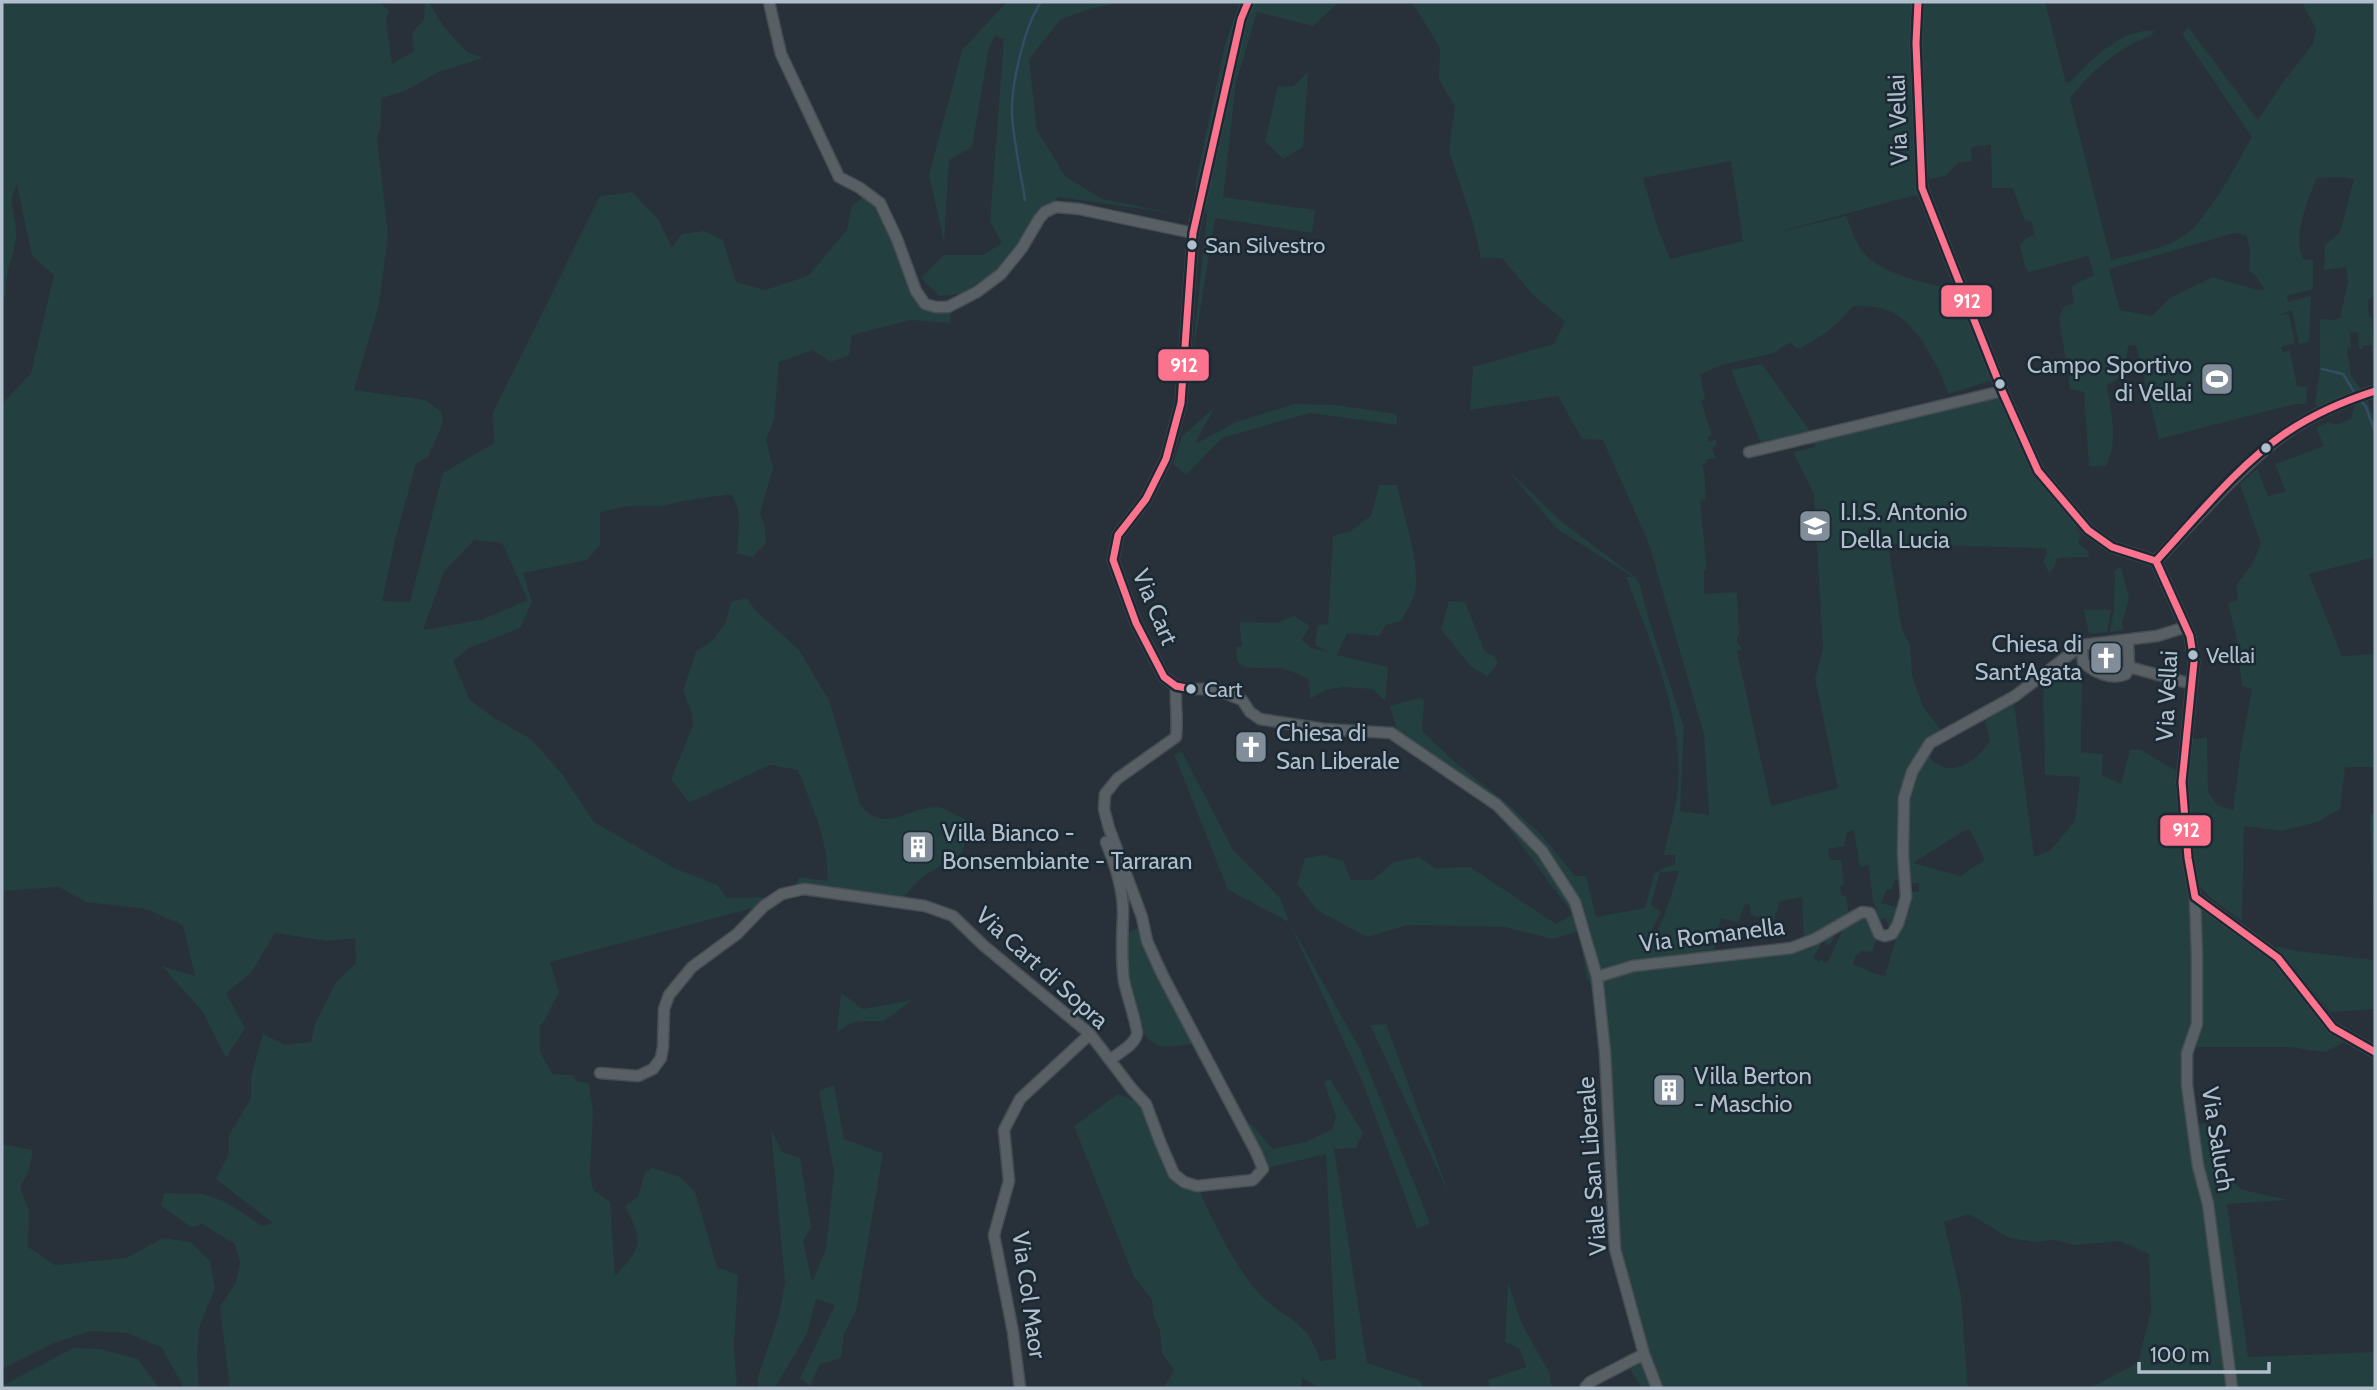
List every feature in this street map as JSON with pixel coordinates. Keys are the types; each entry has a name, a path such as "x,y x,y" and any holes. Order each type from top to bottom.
{"street":[{"path":"769,2 781,54 839,177 880,203 897,239 916,291 925,304 948,307 977,292 1001,274 1022,248 1039,219 1045,212 1056,207 1079,209 1193,233"},
{"name":"Via Cart","path":"1176,686 1164,677 1136,623 1113,560 1118,535 1146,499 1166,460 1181,403 1193,233 1241,19 1248,2"},
{"name":"Via Vellai","path":"1918,2 1916,43 1922,188 2002,391 2038,471 2095,537 2112,547 2156,561 2190,636 2194,662 2182,782 2194,897"},
{"path":"1749,452 2002,391"},
{"path":"2156,561 2225,489 2275,442 2312,418 2375,391"},
{"path":"2127,640 2129,667 2126,674 2120,677 2095,672 2083,662 2082,645 2157,636 2186,627"},
{"name":"Via Romanella","path":"1597,978 1633,966 1791,948 1815,939 1862,912 1870,913 1879,934 1892,934 1906,897 1903,855 1904,798 1912,772 1930,743 2015,696 2082,645"},
{"path":"2129,667 2192,684"},
{"path":"1110,1060 1134,1040 1137,1030 1128,1005 1121,940 1123,915 1116,872 1105,838 1102,806 1105,794 1117,779 1176,737 1176,686 1191,689 1215,688 1242,700 1250,712 1260,719 1324,729 1391,733 1486,797 1542,851 1575,902 1597,978"},
{"name":"Via Cart di Sopra","path":"600,1073 638,1076 653,1069 661,1058 664,1009 669,995 692,967 782,894 804,889 925,906 953,916 983,945 1090,1034 1146,1104 1174,1174 1184,1182 1197,1186 1253,1180 1263,1169 1256,1152 1147,941 1142,917 1109,828 1104,809 1105,794"},
{"path":"2194,897 2278,958 2333,1028 2375,1052"},
{"name":"Via Saluch","path":"2194,897 2197,1024 2186,1053 2187,1085 2198,1166 2208,1204 2232,1388"},
{"name":"Viale San Liberale","path":"1597,978 1605,1052 1615,1249 1644,1354 1657,1388"},
{"name":"Via Col Maor","path":"1020,1388 1013,1332 994,1235 1009,1181 1004,1130 1020,1099 1090,1034"},
{"path":"1585,1388 1590,1382 1644,1354"}],"green space":[{"path":"2,2 378,2 389,10 386,21 392,64 414,51 412,33 424,19 425,2 429,2 443,26 467,52 483,58 439,72 405,91 382,98 377,137 388,235 379,304 354,390 425,400 441,411 443,423 428,457 416,464 382,601 410,602 443,473 494,443 493,412 600,196 632,192 658,219 672,247 682,234 704,231 723,240 736,282 765,290 808,276 847,230 852,205 865,196 878,205 922,306 951,311 950,323 911,320 852,335 849,355 831,362 813,350 779,362 774,420 766,440 773,468 760,513 765,527 766,543 752,557 737,553 738,515 731,494 663,506 628,506 600,512 600,545 587,560 523,573 532,602 520,628 469,648 453,661 470,700 494,718 531,739 562,774 594,822 674,868 717,885 727,898 769,897 756,907 550,962 559,992 540,1025 540,1052 552,1074 573,1075 576,1081 589,1083 593,1111 590,1174 593,1190 610,1202 615,1276 636,1250 638,1243 635,1227 625,1206 638,1197 645,1173 653,1168 680,1177 695,1192 717,1267 738,1275 734,1347 737,1388 230,1388 220,1307 236,1282 240,1262 235,1244 202,1224 191,1227 161,1206 164,1193 203,1194 226,1202 262,1226 273,1223 216,1179 229,1153 229,1135 251,1098 251,1076 263,1034 285,1045 311,1042 315,1024 336,982 356,963 355,938 327,941 275,933 251,973 226,993 245,1028 226,1058 203,1012 162,966 195,976 183,925 145,909 86,902 59,887 2,891 2,404 31,373 54,275 32,256 17,185 12,198 15,243 6,280 6,296 2,299","holes":["474,540 502,543 528,600 481,620 423,630 444,572"]},
{"path":"1007,2 1122,2 1089,9 1061,19 1029,59 1037,130 1065,176 1102,199 1178,214 1058,197 999,269 961,294 939,296 921,278 944,255 983,255 1002,243 990,221 1004,39 995,36 989,48 972,147 949,160 944,242 929,175 962,50"},
{"path":"1240,2 1339,2 1313,26 1257,12 1236,83 1223,197 1315,210 1312,233 1215,218 1191,367 1207,215 1195,185 1225,44"},
{"path":"1412,2 1916,2 1922,196 1912,196 1774,233 1873,210 1846,217 1860,248 1871,260 1894,273 1958,290 1993,380 1948,394 1934,361 1904,320 1890,311 1864,306 1853,306 1828,331 1798,349 1791,343 1787,344 1774,353 1725,364 1700,374 1705,399 1701,401 1712,435 1707,438 1709,442 1716,439 1717,445 1712,448 1716,458 1707,459 1707,463 1702,465 1706,500 1700,501 1707,570 1704,570 1704,594 1737,592 1737,642 1742,649 1737,651 1771,806 1838,788 1815,679 1823,649 1814,494 1793,452 1815,447 1814,441 1997,395 2002,397 2062,505 2061,510 2072,519 2082,539 2079,538 2079,544 2089,552 2088,557 2057,558 2049,573 2043,561 2047,554 2046,548 1888,544 1902,630 1910,645 1912,675 1923,707 1941,730 1932,736 1908,765 1910,767 1898,804 1902,881 1895,880 1891,890 1887,889 1881,903 1899,908 1891,931 1886,918 1880,920 1873,901 1869,865 1860,867 1854,830 1847,832 1844,846 1828,849 1830,860 1841,860 1844,885 1840,886 1842,896 1846,896 1849,916 1804,943 1802,897 1780,901 1773,922 1751,915 1750,905 1745,904 1738,923 1721,918 1712,957 1681,961 1691,967 1811,948 1836,931 1830,946 1823,941 1813,958 1827,963 1847,925 1860,917 1869,916 1877,938 1872,952 1861,951 1856,955 1853,964 1885,976 1910,892 1919,891 1919,883 1911,883 1905,853 1906,798 1926,753 1942,767 1951,768 1968,763 1990,741 1985,721 2011,702 2014,703 2034,857 2050,851 2075,821 2080,777 2045,775 2043,680 2047,673 2054,682 2075,668 2079,674 2082,672 2081,752 2103,754 2102,775 2121,784 2130,750 2141,750 2177,771 2178,832 2192,919 2195,1026 2189,1031 2201,1027 2201,927 2195,917 2206,911 2276,962 2330,1033 2345,1042 2325,1052 2289,1047 2192,1047 2194,1123 2210,1124 2216,1169 2243,1190 2289,1200 2227,1204 2248,1357 2375,1352 2375,1388 2089,1388 2138,1363 2151,1311 2149,1254 2120,1241 2076,1245 2053,1240 2036,1242 2009,1238 1969,1214 1944,1222 1961,1296 1968,1388 1642,1388 1630,1370 1650,1353 1620,1245 1614,1114 1603,1004 1587,979 1579,931 1553,939 1505,927 1407,925 1367,937 1317,910 1297,884 1305,858 1324,855 1343,861 1351,880 1372,880 1394,862 1419,857 1435,868 1470,867 1556,924 1573,914 1505,823 1484,801 1402,748 1390,706 1420,698 1424,700 1422,731 1457,764 1539,832 1575,876 1586,876 1596,917 1645,908 1654,874 1675,864 1675,855 1664,855 1678,786 1676,732 1655,654 1626,577 1633,577 1557,529 1507,469 1561,521 1635,577 1640,585 1684,727 1680,811 1709,815 1704,735 1649,544 1603,440 1582,439 1558,396 1470,410 1473,367 1554,344 1565,321 1534,296 1502,258 1481,258 1473,223 1449,151 1455,106 1439,80 1440,48","holes":["1731,161 1743,241 1670,259 1643,178","1965,830 1970,830 1985,860 1960,876 1913,863","1679,871 1665,914 1651,944 1646,941 1661,912 1651,905 1660,872"]},
{"path":"1920,2 2045,2 2066,83 2119,39 2143,31 2155,31 2106,61 2070,98 2111,260 2163,246 2179,239 2200,221 2220,193 2252,137 2182,34 2189,28 2258,120 2313,44 2316,29 2302,2 2375,2 2375,296 2368,300 2375,338 2375,362 2371,345 2359,349 2358,332 2350,332 2351,349 2348,348 2347,351 2351,375 2362,391 2356,392 2352,387 2354,393 2321,407 2315,404 2320,370 2320,319 2340,318 2348,281 2346,267 2324,270 2325,245 2340,232 2354,179 2317,178 2300,229 2303,259 2313,260 2313,289 2287,296 2288,302 2311,296 2309,342 2299,344 2292,310 2279,315 2289,314 2295,343 2281,347 2283,353 2290,350 2297,386 2307,387 2306,404 2295,404 2159,439 2136,345 2128,346 2124,376 2107,385 2113,426 2110,456 2106,466 2089,466 2084,392 2070,389 2059,317 2064,307 2074,303 2071,286 2094,275 2088,256 2029,272 2025,267 2020,246 2025,239 2034,235 2032,222 2025,221 2013,188 1992,188 1991,145 1971,147 1972,161 1958,163 1945,176 1930,179 1923,163","holes":["2234,233 2246,235 2250,250 2249,271 2256,276 2265,290 2213,277 2170,298 2152,316 2120,310 2109,269"]},
{"path":"1308,72 1303,147 1283,159 1265,141 1278,86 1293,87"},
{"path":"1762,364 1810,431 1761,443 1731,370"},
{"path":"2367,400 2375,420 2375,557 2309,574 2342,656 2375,654 2375,767 2345,767 2340,809 2317,822 2282,831 2244,826 2242,921 2213,900 2196,882 2191,858 2185,774 2190,737 2207,737 2208,792 2218,806 2233,810 2252,689 2242,686 2236,635 2228,603 2238,600 2236,585 2251,566 2261,544 2240,484 2257,469 2268,496 2286,492 2275,464 2324,446 2316,428 2328,422 2336,425 2351,419 2355,405"},
{"path":"1294,404 1336,405 1397,414 1397,425 1310,413 1222,438 1186,475 1173,464 1182,436 1214,408 1195,444 1236,422"},
{"path":"1379,485 1397,485 1414,554 1415,592 1401,621 1386,625 1379,636 1347,633 1337,655 1388,667 1385,701 1373,689 1343,687 1325,690 1310,699 1309,679 1281,668 1243,666 1236,656 1237,647 1242,646 1239,622 1277,623 1294,616 1310,626 1302,640 1311,648 1331,653 1315,645 1318,625 1328,624 1333,536 1350,531 1371,516"},
{"path":"2121,567 2129,598 2122,623 2123,630 2110,632 2114,609 2115,570"},
{"path":"747,598 755,610 799,650 829,700 860,804 869,813 887,819 937,807 973,823 961,854 923,876 899,902 795,885 800,877 827,881 823,838 798,770 770,765 689,803 671,779 693,725 683,691 696,652 714,639 726,622 731,602"},
{"path":"1449,601 1465,602 1485,652 1494,655 1498,663 1488,676 1471,667 1441,629"},
{"path":"2084,610 2111,610 2107,632 2089,634"},
{"path":"1182,752 1233,850 1280,898 1289,922 1228,890 1174,754"},
{"path":"2370,814 2375,814 2375,960"},
{"path":"1289,922 1361,1051 1430,1223 1417,1229 1363,1083"},
{"path":"1144,926 1199,1043 1161,1046 1149,1040 1140,1029 1129,998 1121,934"},
{"path":"2276,946 2296,951 2375,960 2375,1009 2330,1012"},
{"path":"841,993 863,1009 912,1000 884,1021 853,1022 837,1032"},
{"path":"1386,1024 1450,1196 1370,1025"},
{"path":"1330,1079 1363,1133 1356,1148 1334,1149 1367,1363 1419,1380 1424,1388 1320,1388 1302,1378 1301,1388 1164,1388 1174,1370 1162,1353 1160,1331 1153,1314 1152,1300 1134,1277 1074,1126 1118,1094 1144,1105 1176,1181 1197,1186 1223,1240 1256,1290 1301,1327 1315,1347 1320,1361 1336,1359 1326,1154 1263,1169 1239,1119 1252,1125 1273,1149 1305,1142 1332,1130 1336,1117 1324,1082"},
{"path":"834,1085 844,1139 883,1153 856,1311 844,1334 841,1358 820,1364 810,1386 800,1378 835,1305 816,1299 807,1334 776,1386 760,1388 757,1380 779,1315 785,1282 771,1129 782,1152 800,1158 811,1227 803,1241 812,1282 826,1249 834,1172 819,1091"},
{"path":"2,1144 33,1150 29,1171 20,1187 29,1211 28,1247 55,1265 126,1258 163,1238 191,1242 210,1261 215,1288 200,1325 197,1354 199,1388 184,1388 162,1348 128,1333 90,1331 54,1343 2,1369"},
{"path":"1508,1282 1521,1322 1550,1374 1551,1385 1555,1388 1490,1388 1488,1380 1526,1367 1520,1349 1505,1342"},
{"path":"73,1348 100,1349 138,1359 159,1388 2,1388"}],"waterway":[{"path":"1025,200 1014,134 1012,101 1025,40 1041,2"},
{"path":"2322,369 2343,374 2356,395"},
{"path":"2360,400 2366,407 2375,432"}],"transit line":[{"name":"912","path":"1191,689 1176,686 1164,677 1136,623 1113,560 1118,535 1146,499 1166,459 1181,403 1193,233 1241,19 1248,2"},
{"name":"912","path":"1918,2 1916,43 1922,188 2003,393 2038,471 2088,530 2112,547 2156,561 2190,636 2194,662 2182,782 2188,858 2195,897 2278,958 2333,1028 2375,1052"},
{"name":"912","path":"2156,561 2251,460 2287,432 2319,414 2375,391"}],"place":[{"name":"San Silvestro","path":"1192,245"},
{"name":"Campo Sportivo di Vellai","path":"2217,379"},
{"name":"I.I.S. Antonio Della Lucia","path":"1815,526"},
{"name":"Vellai","path":"2193,655"},
{"name":"Chiesa di Sant'Agata","path":"2106,658"},
{"name":"Cart","path":"1191,689"},
{"name":"Chiesa di San Liberale","path":"1251,747"},
{"name":"Villa Bianco - Bonsembiante - Tarraran","path":"918,847"},
{"name":"Villa Berton - Maschio","path":"1669,1090"}]}
